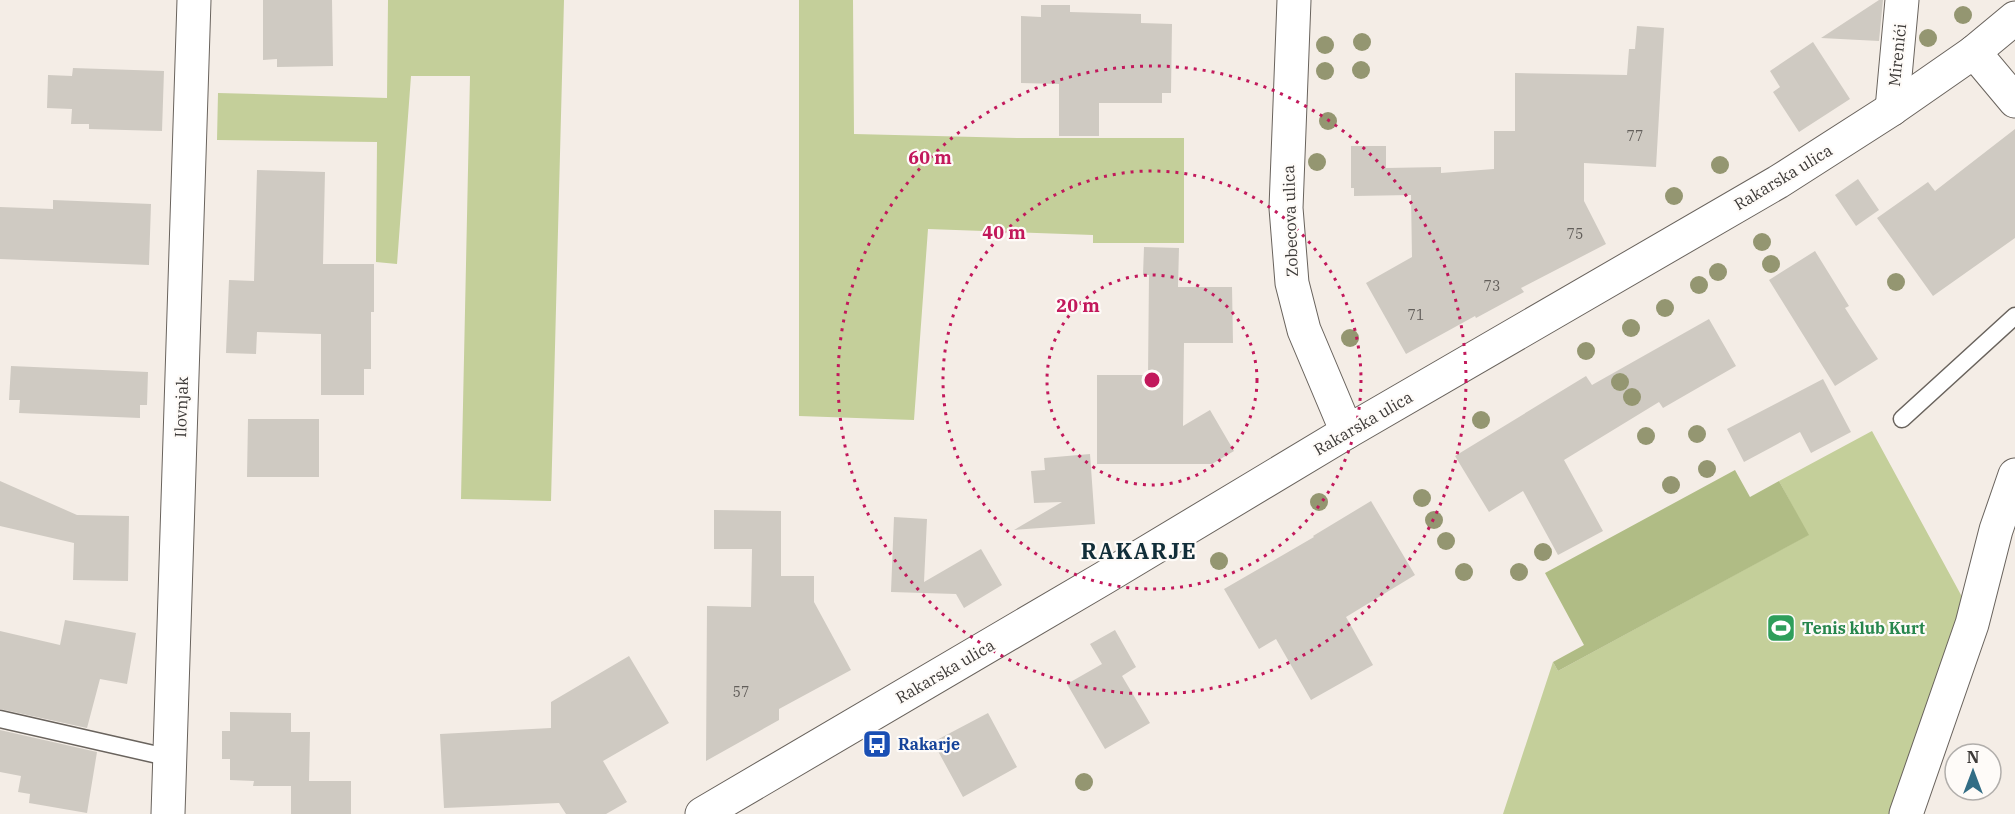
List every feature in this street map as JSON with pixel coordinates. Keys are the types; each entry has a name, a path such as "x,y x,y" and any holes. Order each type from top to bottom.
{"street":[{"name":"Ilovnjak","path":"168,814 194,0"},
{"name":"Zobecova ulica","path":"1294,0 1286,190 1291,273 1304,330 1347,432"},
{"name":"Mirenići","path":"1892,109 1902,0"},
{"name":"Rakarska ulica","path":"702,814 1347,432 1778,182 1892,109 1974,52 2015,18"},
{"path":"1974,52 2015,101"},
{"path":"1906,814 1972,624 1996,530 2015,475"}],"lane":[{"path":"1902,419 2015,316"},
{"path":"0,719 171,758"}],"green space":[{"path":"388,0 564,0 551,501 461,499 470,76 411,76 397,264 376,262 377,142 217,140 218,93 387,98"},
{"path":"799,0 853,0 854,134 1017,138 1184,138 1184,243 1093,243 1093,235 928,229 914,420 799,416"},
{"name":"Tenis klub Kurt","path":"1872,431 1967,606 1892,814 1503,814 1553,662 1558,671 1808,535 1779,481"},
{"path":"1735,470 1750,497 1779,481 1809,535 1558,671 1553,662 1584,645 1545,573"}],"building":[{"path":"263,0 332,0 333,66 277,67 277,59 263,60"},
{"path":"1879,0 1883,0 1879,41 1821,38"},
{"path":"1041,5 1070,5 1070,12 1141,14 1141,23 1172,24 1171,93 1162,93 1162,103 1099,103 1099,136 1059,136 1059,84 1021,83 1021,16 1041,17"},
{"path":"1637,26 1664,28 1656,167 1584,163 1584,201 1606,244 1521,288 1524,292 1406,354 1366,283 1412,257 1411,195 1354,196 1354,188 1351,188 1351,146 1386,146 1386,168 1441,167 1441,173 1494,169 1494,131 1515,131 1515,73 1627,75 1629,49 1635,49"},
{"path":"1813,42 1850,99 1799,132 1773,92 1780,87 1770,71"},
{"path":"73,68 164,71 162,131 89,129 89,124 71,124 72,109 47,108 48,75 72,76"},
{"path":"2015,129 2015,238 1933,296 1877,218 1928,182 1935,191"},
{"path":"257,170 325,172 323,264 374,264 371,369 364,369 364,395 321,395 321,334 257,332 256,354 226,353 229,280 254,281"},
{"path":"1858,179 1879,210 1856,226 1835,195"},
{"path":"53,200 151,204 149,265 0,259 0,207 53,209"},
{"path":"1144,247 1179,248 1178,287 1232,287 1233,343 1184,343 1183,426 1210,410 1234,451 1212,464 1097,464 1097,375 1148,375 1149,275 1143,275"},
{"path":"1815,251 1849,306 1845,308 1878,359 1835,386 1769,280"},
{"path":"1709,319 1736,366 1663,408 1659,402 1564,460 1603,531 1558,555 1523,491 1489,512 1455,456 1586,376 1592,385"},
{"path":"11,366 148,372 147,405 140,405 140,418 19,413 20,400 9,400"},
{"path":"1823,379 1851,432 1811,453 1800,432 1744,462 1727,429"},
{"path":"248,419 319,419 319,477 247,477"},
{"path":"1090,454 1095,524 1014,530 1062,502 1034,503 1031,471 1045,470 1044,458"},
{"path":"0,481 77,515 129,516 128,581 73,580 74,543 0,526"},
{"path":"1371,501 1415,575 1346,617 1373,665 1311,700 1276,639 1259,649 1224,589"},
{"path":"714,510 781,511 781,576 814,576 814,602 851,670 779,709 779,720 706,761 707,606 751,607 752,549 714,549"},
{"path":"894,517 927,519 924,582 981,549 1002,585 964,608 956,594 891,592"},
{"path":"65,620 136,633 127,684 100,679 87,728 0,709 0,631 60,645"},
{"path":"1115,630 1136,667 1122,676 1150,723 1105,749 1067,684 1102,664 1090,644"},
{"path":"629,656 669,723 603,761 627,802 606,814 566,814 559,803 444,808 440,734 551,728 551,702"},
{"path":"230,712 291,713 291,732 310,732 309,781 351,781 351,814 291,814 291,786 253,786 254,781 230,780 230,759 222,759 222,731 230,731"},
{"path":"988,713 1017,767 963,797 933,742"},
{"path":"0,730 97,752 87,813 29,803 30,794 18,792 21,776 0,772"}],"place":[{"name":"Tenis klub Kurt","path":"1781,628"},
{"name":"Rakarje","path":"877,744"}],"district":[{"name":"RAKARJE","path":"1139,551"}]}
